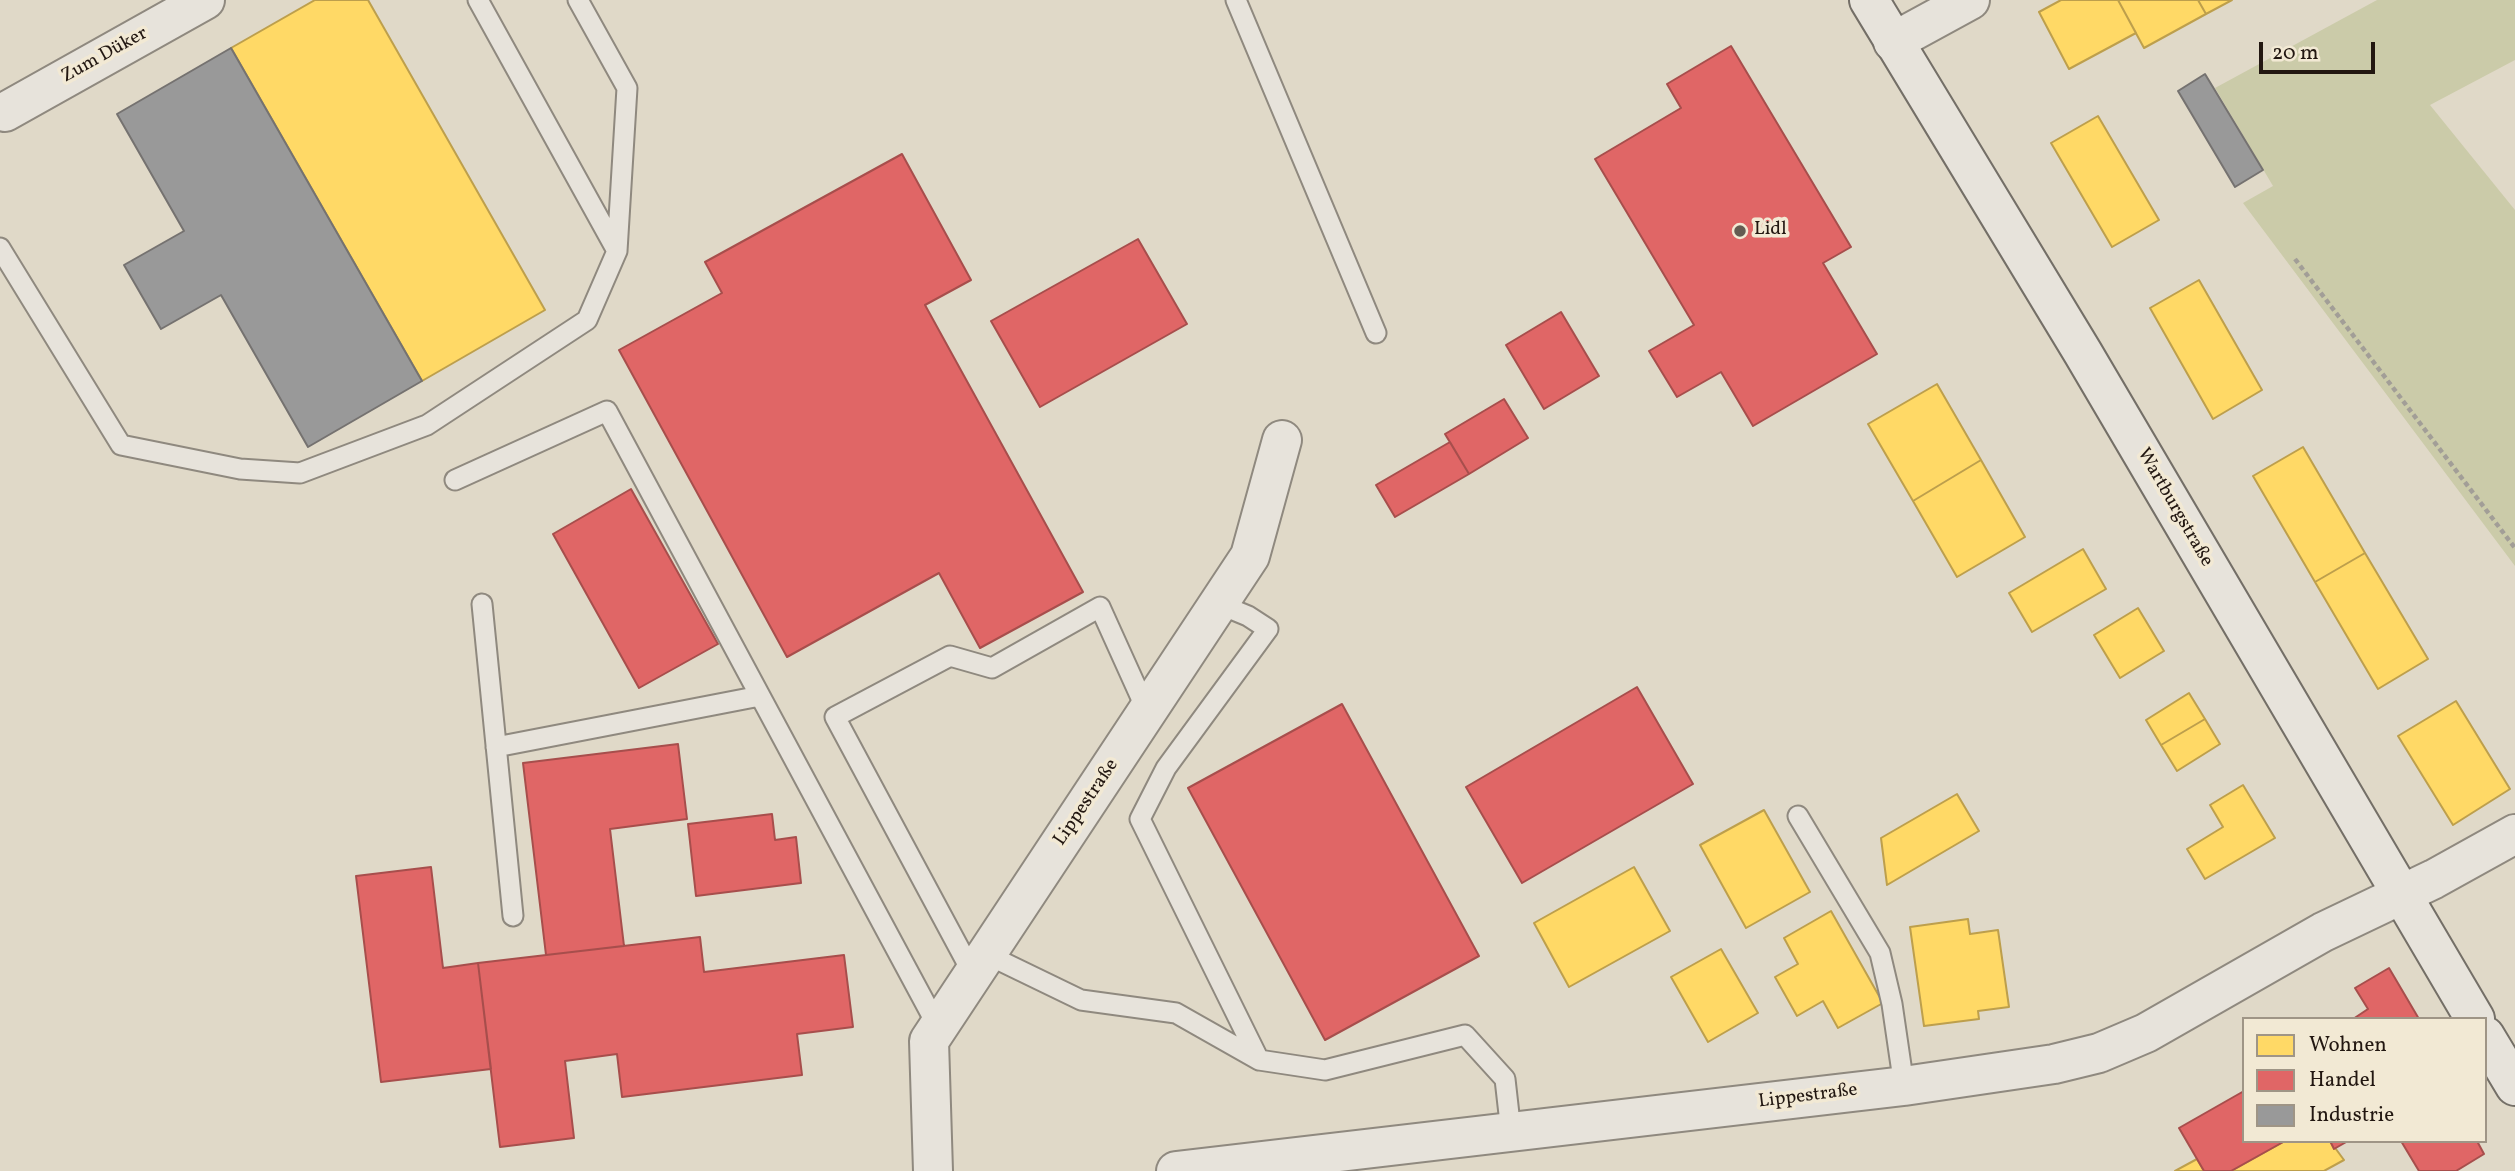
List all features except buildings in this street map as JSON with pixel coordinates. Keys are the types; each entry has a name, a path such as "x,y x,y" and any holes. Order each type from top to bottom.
{"street":[{"name":"Zum Düker","path":"2,118 205,0"},
{"name":"Wartburgstraße","path":"1869,0 2084,353 2474,1017"},
{"path":"1893,42 1970,0"},
{"name":"Lippestraße","path":"933,1171 929,1041 1250,556 1282,440"},
{"name":"Lippestraße","path":"1176,1171 1904,1086 2054,1065 2099,1053 2147,1032 2323,932 2465,863 2515,834"},
{"path":"2487,1039 2515,1086"}],"lane":[{"path":"478,0 617,251"},
{"path":"0,248 121,445 240,469 300,474 427,425 587,320 617,251 626,88 578,0"},
{"path":"1236,0 1376,333"},
{"path":"455,480 607,411 938,1027"},
{"path":"482,604 513,916"},
{"path":"1219,604 1248,616 1268,629 1166,768 1140,819 1259,1060"},
{"path":"1147,711 1100,607 992,668 950,656 835,717 980,964 1081,1000 1176,1013 1259,1060 1325,1070 1465,1035 1505,1079 1511,1132"},
{"path":"496,747 760,696"},
{"path":"1798,816 1880,953 1892,1004 1904,1086"}],"path":[{"path":"2295,260 2515,548"}],"green space":[{"path":"2377,0 2515,0 2515,60 2430,105 2515,210 2515,566 2243,203 2273,186 2215,88"}],"place":[{"name":"Lidl","path":"1740,231"}]}
